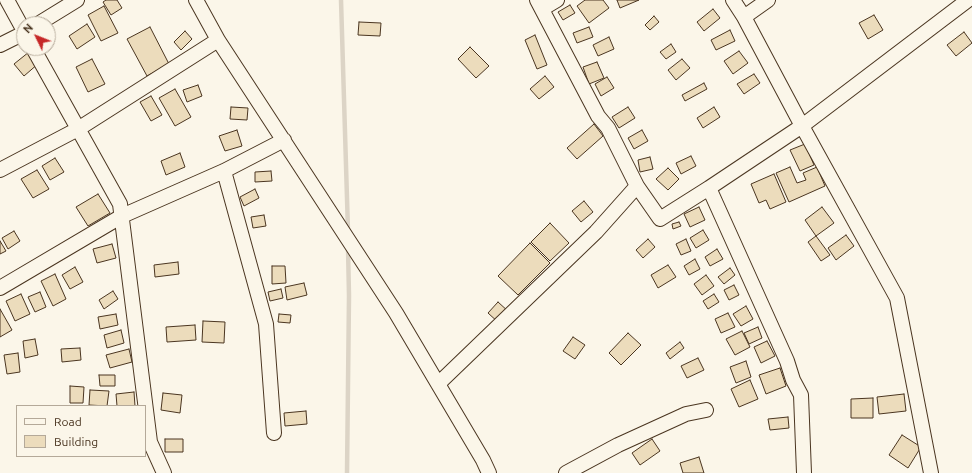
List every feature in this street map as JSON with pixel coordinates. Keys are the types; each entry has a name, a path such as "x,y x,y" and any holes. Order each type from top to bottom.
{"street":[{"path":"6,0 16,18"},
{"path":"51,16 78,0"},
{"path":"196,0 218,40 364,264 438,384 483,460 489,473"},
{"path":"557,0 540,5 598,116 608,128 637,186 660,219 802,126 968,0"},
{"path":"733,0 744,17 897,298 931,473"},
{"path":"744,17 768,0"},
{"path":"0,45 16,36"},
{"path":"0,170 78,129 218,40"},
{"path":"37,56 120,204 145,405"},
{"path":"0,288 122,216 224,171 284,140"},
{"path":"224,171 266,324 274,433"},
{"path":"438,384 596,232 637,186"},
{"path":"709,188 787,361 793,380 801,395 804,473"},
{"path":"146,410 150,442 164,473"},
{"path":"566,473 618,445 686,414 706,410"}],"building":[{"path":"106,0 117,0 122,8 111,15 103,2"},
{"path":"585,0 603,0 609,8 589,23 577,6"},
{"path":"617,0 639,0 620,8"},
{"path":"570,5 575,13 563,20 558,12"},
{"path":"104,6 118,33 101,41 88,15"},
{"path":"713,9 720,18 704,31 697,22"},
{"path":"874,15 883,30 868,39 859,23"},
{"path":"654,16 659,22 650,30 645,25"},
{"path":"359,22 381,23 380,36 358,35"},
{"path":"87,24 95,37 77,49 69,36"},
{"path":"150,27 169,64 147,76 127,39"},
{"path":"589,27 593,37 577,43 573,33"},
{"path":"730,30 735,41 716,50 711,40"},
{"path":"185,31 192,39 181,50 174,42"},
{"path":"964,32 972,43 956,56 947,45"},
{"path":"535,35 547,65 537,69 525,40"},
{"path":"609,37 614,49 598,56 593,45"},
{"path":"671,44 676,52 666,59 660,52"},
{"path":"470,47 489,66 476,78 458,59"},
{"path":"739,51 748,63 733,74 724,61"},
{"path":"24,56 33,56 39,63 24,76 14,64"},
{"path":"92,59 105,84 88,92 76,67"},
{"path":"682,59 690,68 676,80 668,70"},
{"path":"597,62 604,78 589,84 583,67"},
{"path":"754,74 760,83 744,94 737,84"},
{"path":"545,76 554,87 539,99 530,89"},
{"path":"607,77 614,88 601,96 595,84"},
{"path":"704,83 707,89 685,101 682,95"},
{"path":"198,85 202,96 187,102 183,90"},
{"path":"175,89 191,117 175,126 159,98"},
{"path":"151,96 162,115 151,121 140,102"},
{"path":"231,107 248,108 247,120 230,119"},
{"path":"628,107 635,118 619,128 612,117"},
{"path":"714,107 720,117 703,128 697,118"},
{"path":"594,124 603,136 577,159 567,148"},
{"path":"237,130 242,146 225,151 219,136"},
{"path":"642,130 648,141 634,149 628,138"},
{"path":"805,144 814,165 800,171 790,150"},
{"path":"180,153 185,167 166,175 161,161"},
{"path":"691,156 696,166 681,174 676,163"},
{"path":"650,157 653,169 640,172 638,160"},
{"path":"55,158 64,172 50,180 42,166"},
{"path":"790,167 797,183 806,180 803,173 817,167 825,186 789,202 776,173"},
{"path":"668,168 679,179 668,190 656,179"},
{"path":"37,170 49,189 33,198 21,179"},
{"path":"271,171 272,181 255,182 255,172"},
{"path":"774,174 786,202 770,209 766,200 759,203 751,184"},
{"path":"255,189 259,198 244,206 240,197"},
{"path":"98,194 110,213 88,226 76,207"},
{"path":"584,201 593,212 581,222 572,211"},
{"path":"699,207 705,220 690,227 684,214"},
{"path":"822,207 834,223 816,236 805,220"},
{"path":"264,215 266,226 253,228 251,217"},
{"path":"679,222 681,226 673,229 672,224"},
{"path":"550,223 569,243 550,261 531,242"},
{"path":"703,230 709,240 696,248 690,238"},
{"path":"14,231 20,241 8,249 2,238"},
{"path":"846,235 854,246 836,260 828,248"},
{"path":"816,236 830,255 821,261 808,242"},
{"path":"648,239 655,247 643,258 636,250"},
{"path":"686,239 691,251 681,255 676,244"},
{"path":"0,241 6,251 0,254"},
{"path":"530,243 550,263 518,295 498,276"},
{"path":"112,244 116,258 97,263 93,249"},
{"path":"717,249 723,259 710,266 705,257"},
{"path":"695,259 700,269 689,275 684,266"},
{"path":"178,262 179,274 155,277 154,265"},
{"path":"668,265 676,277 658,288 651,275"},
{"path":"272,266 285,266 286,283 272,284"},
{"path":"75,267 83,282 70,289 62,275"},
{"path":"730,268 735,275 724,284 718,277"},
{"path":"55,274 66,299 53,306 41,281"},
{"path":"706,275 714,286 702,295 694,284"},
{"path":"304,283 307,295 287,300 285,287"},
{"path":"734,285 739,295 729,300 724,290"},
{"path":"281,289 283,298 270,301 268,292"},
{"path":"113,291 118,299 104,309 99,300"},
{"path":"40,292 46,307 35,312 28,297"},
{"path":"21,294 30,314 15,321 6,301"},
{"path":"714,294 719,302 708,309 703,301"},
{"path":"498,302 509,312 499,323 488,313"},
{"path":"746,306 753,319 741,326 733,314"},
{"path":"0,309 12,330 0,337"},
{"path":"728,313 735,327 721,333 715,319"},
{"path":"116,314 118,325 100,329 98,317"},
{"path":"279,314 291,315 290,323 278,322"},
{"path":"203,321 225,322 224,343 202,342"},
{"path":"195,325 196,340 167,342 166,327"},
{"path":"758,327 762,338 749,344 744,333"},
{"path":"121,330 124,343 107,348 104,335"},
{"path":"742,331 750,347 735,355 726,339"},
{"path":"628,333 641,345 621,365 609,353"},
{"path":"573,337 585,345 575,359 563,351"},
{"path":"35,339 38,355 25,358 23,341"},
{"path":"767,341 775,356 761,363 754,347"},
{"path":"680,342 684,348 670,359 666,353"},
{"path":"80,348 81,360 62,362 61,349"},
{"path":"129,349 132,362 110,368 106,355"},
{"path":"18,353 20,372 7,374 4,355"},
{"path":"698,358 704,370 687,378 681,366"},
{"path":"746,361 751,377 736,383 730,367"},
{"path":"780,368 786,386 766,394 759,375"},
{"path":"99,375 115,375 115,386 100,386"},
{"path":"750,380 758,399 739,407 731,389"},
{"path":"70,386 84,387 83,403 70,403"},
{"path":"90,390 109,391 107,405 89,405"},
{"path":"134,392 135,405 117,405 116,394"},
{"path":"163,393 182,395 180,413 161,410"},
{"path":"904,394 906,411 879,414 877,397"},
{"path":"873,398 873,418 851,418 851,399"},
{"path":"306,411 307,424 285,426 284,413"},
{"path":"788,417 789,428 770,430 768,419"},
{"path":"902,435 921,447 908,468 889,455"},
{"path":"165,439 183,439 183,452 165,452"},
{"path":"652,439 660,451 640,465 632,453"},
{"path":"699,457 704,473 683,473 680,463"}],"waterway":[{"path":"341,0 348,231"},
{"path":"347,473 349,296 348,247"}]}
